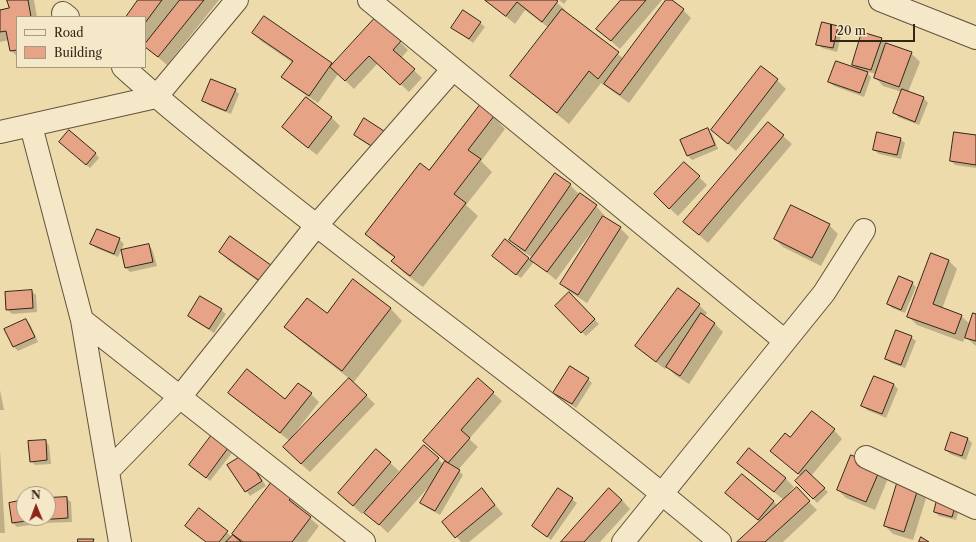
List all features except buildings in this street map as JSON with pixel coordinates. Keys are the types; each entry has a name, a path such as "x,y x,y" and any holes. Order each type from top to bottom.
{"street":[{"path":"0,132 156,97 237,0"},
{"path":"369,0 785,341"},
{"path":"880,0 976,38"},
{"path":"124,68 156,97 316,226 663,493 720,542"},
{"path":"108,471 180,397 316,226 453,69"},
{"path":"31,126 82,320 120,542"},
{"path":"623,542 824,293 864,230"},
{"path":"82,320 364,542"},
{"path":"866,457 976,508"}]}
